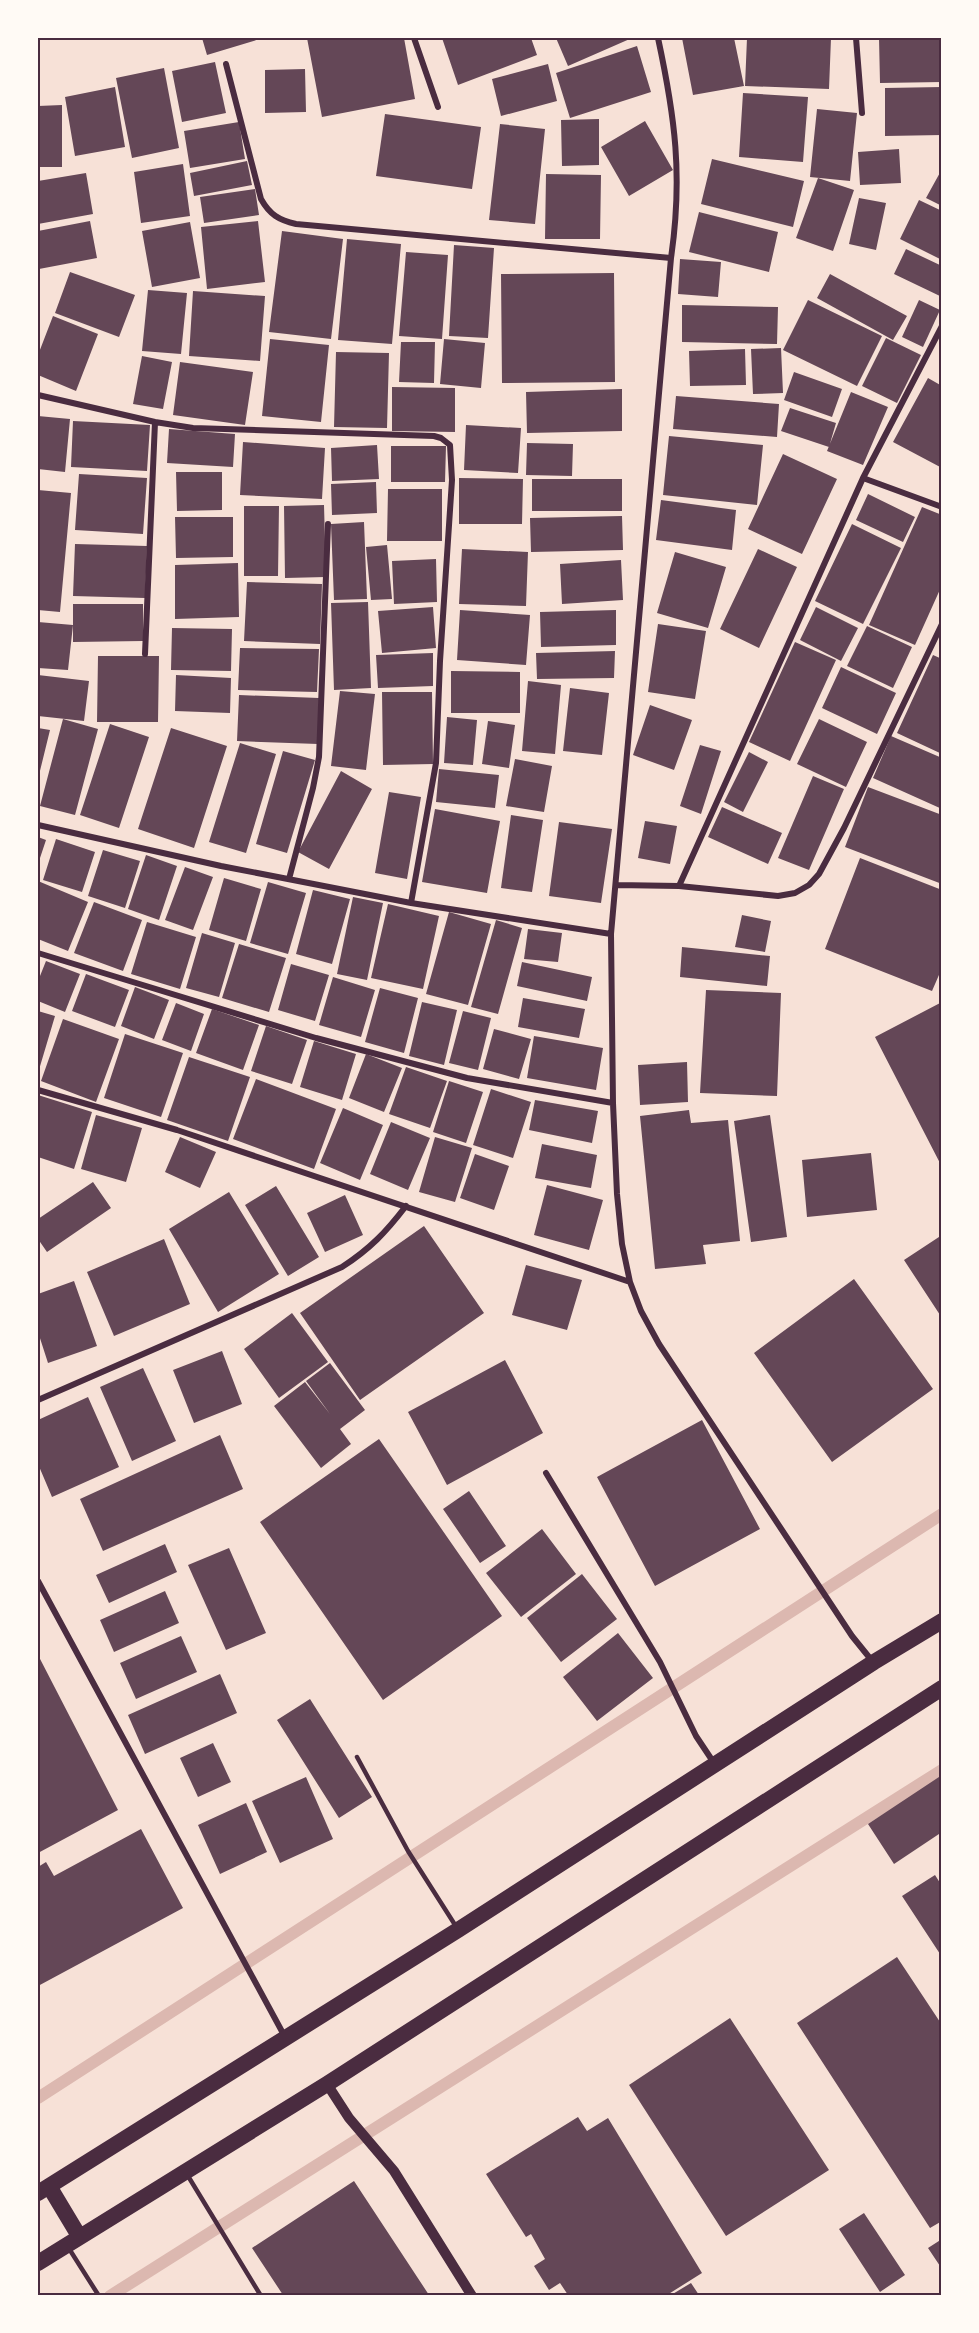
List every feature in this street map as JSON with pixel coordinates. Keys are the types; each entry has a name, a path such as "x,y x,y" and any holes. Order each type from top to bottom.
{"highway":[{"path":"73,2240 43,2190 458,1930 874,1662 942,1621"},
{"path":"38,2263 327,2084 942,1688"}],"street":[{"path":"414,38 438,107"},
{"path":"658,38 676,131 678,169 676,222 611,934 613,1103 617,1194 622,1244 630,1281 641,1311 659,1344 852,1635 874,1662"},
{"path":"856,38 862,113"},
{"path":"225,64 261,199 270,214 278,218 296,224 671,258"},
{"path":"679,886 863,478 942,326"},
{"path":"38,395 155,422 193,428 434,436 450,445 452,480 436,763 411,903"},
{"path":"145,654 155,422"},
{"path":"863,478 942,507"},
{"path":"289,879 319,757 328,524"},
{"path":"616,885 679,886 778,896 795,893 809,885 819,874 844,828 942,624"},
{"path":"38,825 221,866 411,903 611,934"},
{"path":"38,953 315,1038 467,1078 613,1103"},
{"path":"38,1089 177,1130 630,1281"},
{"path":"38,1400 342,1267 362,1255 384,1235 406,1206"},
{"path":"546,1473 660,1662 715,1765"},
{"path":"38,1581 286,2038"},
{"path":"327,2084 349,2118 394,2171 472,2295"}],"lane":[{"path":"357,1757 408,1851 458,1930"},
{"path":"185,2171 261,2295"},
{"path":"73,2240 99,2295"}],"building":[{"path":"202,38 263,38 207,55"},
{"path":"307,38 404,38 415,99 322,117"},
{"path":"442,38 531,38 537,55 458,85"},
{"path":"556,38 632,38 568,66"},
{"path":"682,38 734,38 744,86 693,95"},
{"path":"747,38 831,38 829,89 745,86"},
{"path":"879,38 942,38 942,82 880,83"},
{"path":"637,46 651,92 570,118 556,73"},
{"path":"215,62 226,113 182,122 172,71"},
{"path":"548,64 557,101 501,116 492,79"},
{"path":"164,68 179,148 132,158 116,78"},
{"path":"305,69 306,112 265,113 265,70"},
{"path":"115,87 125,147 75,156 65,97"},
{"path":"942,87 942,135 885,136 885,88"},
{"path":"743,93 808,97 803,162 739,157"},
{"path":"62,105 62,167 38,167 38,106"},
{"path":"817,109 857,113 850,181 810,177"},
{"path":"385,114 481,127 472,189 376,176"},
{"path":"599,119 599,165 562,166 561,120"},
{"path":"645,121 673,170 629,196 601,147"},
{"path":"239,122 245,159 190,168 184,131"},
{"path":"500,124 545,129 535,224 489,220"},
{"path":"899,149 901,183 860,185 858,152"},
{"path":"712,159 804,181 793,227 701,204"},
{"path":"247,161 252,185 194,196 190,173"},
{"path":"183,164 190,216 141,223 134,172"},
{"path":"942,169 942,206 926,198"},
{"path":"86,173 93,214 38,224 38,181"},
{"path":"546,174 601,175 600,239 545,239"},
{"path":"818,178 854,190 833,251 796,238"},
{"path":"255,189 259,215 204,223 200,197"},
{"path":"859,198 886,203 876,250 849,244"},
{"path":"919,200 942,211 942,260 900,239"},
{"path":"699,212 778,232 769,272 689,252"},
{"path":"90,221 97,258 39,269 38,231"},
{"path":"258,221 265,282 207,289 201,227"},
{"path":"190,222 200,278 152,287 142,231"},
{"path":"282,231 343,239 331,339 269,332"},
{"path":"347,239 401,244 392,344 338,340"},
{"path":"454,245 494,248 488,338 449,336"},
{"path":"906,249 942,266 942,297 894,274"},
{"path":"406,252 448,255 442,339 399,336"},
{"path":"680,259 721,262 718,297 678,294"},
{"path":"70,272 135,295 119,337 55,313"},
{"path":"614,273 615,382 502,383 501,274"},
{"path":"830,274 907,316 893,340 817,298"},
{"path":"148,290 187,293 181,354 142,351"},
{"path":"193,291 265,296 260,361 189,356"},
{"path":"808,300 882,336 857,386 783,350"},
{"path":"919,300 940,310 923,347 902,337"},
{"path":"682,305 778,307 777,344 682,342"},
{"path":"53,316 98,334 76,391 38,375 38,355"},
{"path":"886,338 921,355 897,403 862,386"},
{"path":"270,339 329,345 321,422 262,416"},
{"path":"444,339 485,343 481,388 440,384"},
{"path":"401,342 435,342 434,383 399,382"},
{"path":"781,348 783,393 753,394 751,349"},
{"path":"745,349 746,385 690,386 689,351"},
{"path":"336,352 389,353 387,428 334,427"},
{"path":"142,356 172,362 163,409 133,404"},
{"path":"180,362 253,372 245,425 173,415"},
{"path":"794,372 842,389 832,417 784,400"},
{"path":"928,378 942,386 942,468 893,442"},
{"path":"392,387 455,388 455,432 392,431"},
{"path":"622,389 622,431 527,433 526,392"},
{"path":"851,392 888,407 863,465 827,451"},
{"path":"676,396 779,404 777,437 673,429"},
{"path":"790,408 836,423 829,447 781,431"},
{"path":"38,416 70,419 65,472 38,469"},
{"path":"73,421 150,425 147,471 71,467"},
{"path":"466,425 521,428 518,473 464,470"},
{"path":"169,429 235,434 233,467 167,463"},
{"path":"669,436 763,445 757,505 663,495"},
{"path":"243,442 325,448 322,499 240,495"},
{"path":"527,443 573,444 572,476 526,475"},
{"path":"377,445 379,479 332,481 331,448"},
{"path":"391,446 446,446 445,482 391,482"},
{"path":"783,454 837,479 802,554 748,529"},
{"path":"176,472 222,472 222,510 177,511"},
{"path":"79,474 147,478 143,534 75,530"},
{"path":"459,478 523,479 522,524 459,524"},
{"path":"532,479 622,479 622,511 532,511"},
{"path":"376,482 377,513 332,515 331,484"},
{"path":"388,489 442,489 442,541 387,541"},
{"path":"38,490 71,493 60,612 38,610"},
{"path":"868,494 915,517 903,542 856,520"},
{"path":"661,500 736,510 732,550 656,540"},
{"path":"324,505 326,577 285,578 284,506"},
{"path":"244,506 279,506 278,576 244,576"},
{"path":"922,507 942,515 942,585 915,645 869,625"},
{"path":"622,516 623,550 531,552 530,518"},
{"path":"175,517 233,517 233,557 176,558"},
{"path":"364,522 367,599 334,600 331,524"},
{"path":"852,524 901,548 863,624 815,601"},
{"path":"75,544 147,546 145,598 73,596"},
{"path":"387,545 392,599 371,600 366,547"},
{"path":"462,549 528,552 526,606 459,604"},
{"path":"758,549 797,567 759,648 720,629"},
{"path":"675,552 726,567 708,628 657,613"},
{"path":"436,559 437,602 394,604 392,561"},
{"path":"621,560 623,600 562,604 560,564"},
{"path":"238,563 239,617 175,619 175,565"},
{"path":"247,582 322,584 320,644 244,641"},
{"path":"368,602 371,688 334,690 331,603"},
{"path":"73,604 143,604 143,641 73,642"},
{"path":"433,607 436,648 382,653 378,611"},
{"path":"816,607 858,628 841,661 800,640"},
{"path":"460,610 530,615 526,665 457,660"},
{"path":"616,610 616,645 541,647 540,612"},
{"path":"38,622 73,625 68,670 38,668"},
{"path":"658,624 706,631 695,699 648,692"},
{"path":"867,626 912,647 893,688 847,666"},
{"path":"172,628 232,629 231,671 171,670"},
{"path":"795,642 836,660 790,761 749,742"},
{"path":"240,648 319,649 317,692 238,690"},
{"path":"615,651 614,678 537,679 536,653"},
{"path":"433,653 433,686 378,688 376,655"},
{"path":"933,655 942,659 942,754 897,733"},
{"path":"98,656 159,656 158,722 97,722"},
{"path":"841,667 896,693 877,734 822,708"},
{"path":"451,671 520,672 520,713 451,713"},
{"path":"38,675 89,681 84,721 38,716"},
{"path":"176,675 231,678 230,713 175,711"},
{"path":"528,681 561,685 555,754 522,751"},
{"path":"570,688 609,693 602,755 563,751"},
{"path":"340,691 375,694 366,770 331,766"},
{"path":"382,692 432,692 433,764 383,765"},
{"path":"239,695 319,698 318,744 237,741"},
{"path":"650,705 692,720 674,770 633,755"},
{"path":"447,717 477,720 473,765 444,763"},
{"path":"63,719 98,729 75,815 40,806"},
{"path":"819,719 867,742 846,787 797,764"},
{"path":"488,721 515,725 509,768 482,764"},
{"path":"110,724 149,737 119,828 80,815"},
{"path":"38,728 50,730 38,779"},
{"path":"171,728 227,746 194,848 138,829"},
{"path":"891,736 942,758 942,809 873,778"},
{"path":"240,743 276,754 246,853 209,842"},
{"path":"700,745 721,751 701,814 680,806"},
{"path":"283,751 315,760 287,853 256,844"},
{"path":"749,752 768,762 743,812 724,802"},
{"path":"515,759 552,766 544,812 506,806"},
{"path":"439,769 499,775 495,808 436,802"},
{"path":"341,771 372,789 329,869 298,852"},
{"path":"813,776 844,789 809,870 778,858"},
{"path":"868,787 942,815 942,884 845,847"},
{"path":"389,792 421,797 407,879 375,873"},
{"path":"722,807 782,833 768,864 708,837"},
{"path":"435,809 500,821 487,893 422,882"},
{"path":"511,815 543,820 532,892 501,888"},
{"path":"645,821 677,826 670,864 638,858"},
{"path":"559,822 612,829 601,903 549,896"},
{"path":"38,837 46,840 38,864"},
{"path":"56,839 95,852 82,892 43,880"},
{"path":"103,850 140,861 125,908 88,896"},
{"path":"146,855 177,866 159,920 128,909"},
{"path":"860,858 942,890 942,968 932,991 825,949"},
{"path":"185,867 213,877 193,930 165,920"},
{"path":"224,878 261,889 246,941 209,930"},
{"path":"38,881 88,902 68,951 38,939"},
{"path":"268,882 306,893 288,954 250,943"},
{"path":"313,890 350,899 332,964 296,954"},
{"path":"353,897 383,903 367,980 337,974"},
{"path":"94,902 142,920 123,971 74,953"},
{"path":"388,904 439,916 423,989 371,978"},
{"path":"449,912 491,924 468,1005 426,994"},
{"path":"742,915 771,921 765,952 735,947"},
{"path":"496,920 522,928 498,1014 471,1007"},
{"path":"147,922 196,937 180,989 131,974"},
{"path":"528,929 562,933 558,962 524,959"},
{"path":"202,933 235,943 219,997 186,988"},
{"path":"239,944 286,958 269,1012 222,998"},
{"path":"682,947 770,956 767,986 680,977"},
{"path":"46,961 80,974 65,1012 38,1001 38,981"},
{"path":"522,962 592,977 587,1001 517,986"},
{"path":"291,964 329,975 315,1021 278,1010"},
{"path":"86,974 129,990 115,1027 72,1011"},
{"path":"333,977 375,990 361,1037 319,1025"},
{"path":"135,987 169,1000 154,1039 121,1026"},
{"path":"380,988 418,998 404,1053 365,1042"},
{"path":"706,990 781,993 777,1096 700,1093"},
{"path":"523,998 585,1009 579,1038 518,1027"},
{"path":"422,1002 457,1010 444,1065 409,1056"},
{"path":"942,1002 942,1167 875,1037"},
{"path":"176,1003 204,1014 191,1051 162,1040"},
{"path":"212,1009 259,1025 243,1070 196,1053"},
{"path":"38,1011 55,1016 38,1073"},
{"path":"463,1011 491,1018 478,1070 449,1063"},
{"path":"63,1019 119,1039 96,1102 41,1081"},
{"path":"266,1026 307,1040 292,1084 251,1071"},
{"path":"494,1029 531,1039 519,1079 483,1069"},
{"path":"125,1034 183,1053 161,1117 104,1098"},
{"path":"534,1036 603,1048 596,1090 527,1078"},
{"path":"314,1041 356,1054 342,1100 300,1087"},
{"path":"366,1054 402,1068 384,1112 349,1098"},
{"path":"189,1057 250,1077 228,1141 167,1120"},
{"path":"687,1062 688,1102 640,1105 638,1065"},
{"path":"406,1067 447,1081 430,1128 389,1114"},
{"path":"256,1079 336,1109 314,1169 233,1139"},
{"path":"449,1081 483,1092 466,1143 433,1132"},
{"path":"491,1089 531,1102 513,1158 473,1145"},
{"path":"38,1095 92,1112 74,1169 38,1157"},
{"path":"535,1100 598,1111 592,1143 529,1130"},
{"path":"343,1108 383,1125 360,1180 320,1163"},
{"path":"689,1110 691,1123 728,1120 740,1241 703,1245 706,1264 655,1269 640,1116"},
{"path":"96,1115 142,1128 126,1182 81,1169"},
{"path":"770,1115 787,1237 751,1242 734,1121"},
{"path":"391,1122 430,1138 408,1190 370,1174"},
{"path":"180,1137 216,1152 200,1188 165,1172"},
{"path":"435,1137 472,1148 455,1202 419,1192"},
{"path":"542,1144 597,1155 591,1188 535,1178"},
{"path":"871,1153 877,1210 807,1217 802,1160"},
{"path":"475,1154 509,1166 494,1210 460,1198"},
{"path":"93,1182 111,1208 47,1252 38,1239 38,1219"},
{"path":"547,1185 603,1200 589,1250 534,1235"},
{"path":"276,1186 319,1257 288,1276 245,1205"},
{"path":"229,1192 279,1274 218,1312 169,1229"},
{"path":"345,1195 363,1235 325,1252 307,1213"},
{"path":"424,1226 484,1313 360,1400 300,1313"},
{"path":"942,1235 942,1318 904,1260"},
{"path":"164,1239 190,1304 114,1336 87,1272"},
{"path":"526,1265 582,1280 567,1330 512,1315"},
{"path":"854,1279 933,1389 832,1462 754,1353"},
{"path":"74,1281 97,1346 48,1363 38,1332 38,1294"},
{"path":"292,1313 328,1362 279,1398 244,1349"},
{"path":"222,1351 242,1404 194,1423 173,1370"},
{"path":"505,1360 543,1433 447,1485 408,1412"},
{"path":"330,1363 365,1410 340,1429 351,1444 321,1468 274,1406 305,1382 330,1414 306,1381"},
{"path":"143,1368 176,1441 132,1461 100,1387"},
{"path":"88,1397 119,1467 52,1497 38,1464 38,1420"},
{"path":"702,1420 760,1529 655,1586 597,1477"},
{"path":"220,1435 243,1489 103,1551 80,1499"},
{"path":"379,1439 502,1616 383,1700 260,1522"},
{"path":"469,1491 506,1546 480,1563 443,1509"},
{"path":"542,1529 576,1574 521,1617 486,1573"},
{"path":"165,1544 177,1572 109,1603 96,1575"},
{"path":"229,1548 266,1633 226,1650 188,1565"},
{"path":"582,1574 617,1619 561,1662 527,1618"},
{"path":"165,1591 179,1623 114,1652 100,1620"},
{"path":"618,1633 653,1678 597,1721 563,1677"},
{"path":"181,1636 197,1672 136,1699 120,1663"},
{"path":"38,1655 118,1810 38,1853"},
{"path":"220,1674 237,1713 145,1754 128,1715"},
{"path":"310,1699 372,1797 339,1818 277,1720"},
{"path":"213,1743 231,1782 198,1797 180,1758"},
{"path":"942,1775 942,1832 894,1864 868,1824"},
{"path":"306,1777 333,1839 280,1863 252,1801"},
{"path":"246,1803 267,1852 220,1874 198,1825"},
{"path":"141,1829 183,1908 38,1986 38,1867 46,1862 54,1876"},
{"path":"935,1875 942,1886 942,1957 902,1896"},
{"path":"897,1957 942,2025 942,2221 930,2228 797,2023"},
{"path":"730,2018 829,2170 726,2236 629,2085"},
{"path":"578,2117 587,2131 608,2118 702,2273 667,2295 568,2295 560,2283 549,2290 534,2266 545,2259 531,2234 526,2237 486,2174"},
{"path":"354,2181 429,2295 283,2295 252,2248"},
{"path":"864,2213 905,2275 880,2292 839,2229"},
{"path":"942,2239 942,2269 928,2248"},
{"path":"691,2283 699,2295 671,2295"}],"waterway":[{"path":"38,2098 942,1514"},
{"path":"110,2296 942,1770"}]}
